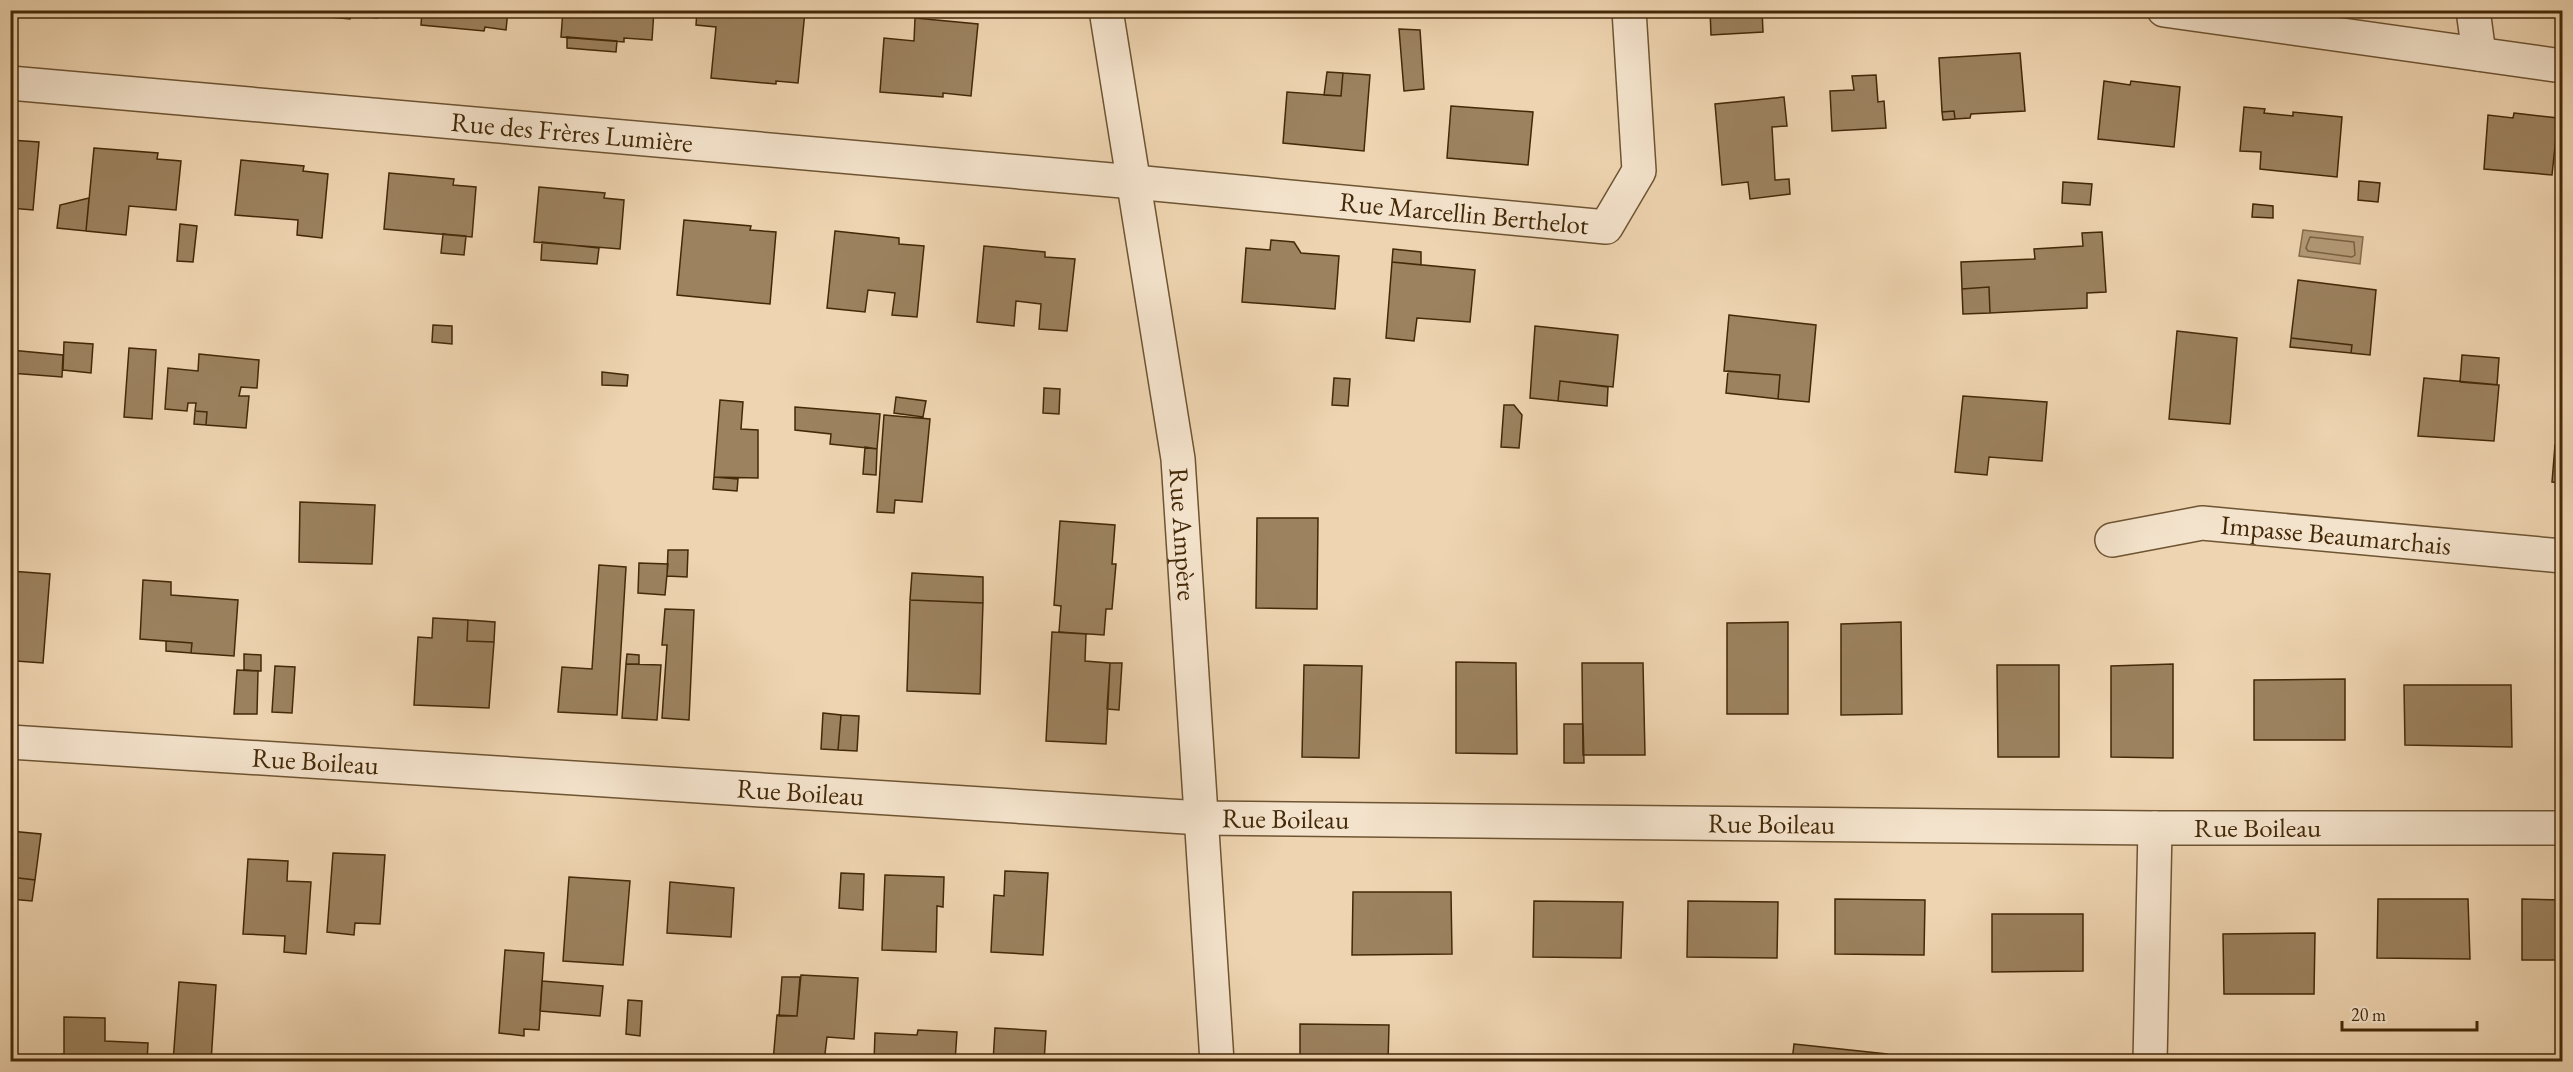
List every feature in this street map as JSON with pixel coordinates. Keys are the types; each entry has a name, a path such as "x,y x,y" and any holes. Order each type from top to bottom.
{"street":[{"name":"Rue Ampère","path":"1106,10 1178,459 1217,1062"},
{"name":"Rue Marcellin Berthelot","path":"1134,182 1606,227 1639,171 1629,10"},
{"path":"2164,10 2562,66"},
{"path":"2473,10 2479,54"},
{"name":"Rue des Frères Lumière","path":"10,83 1134,182"},
{"name":"Impasse Beaumarchais","path":"2112,540 2202,523 2562,556"},
{"name":"Rue Boileau","path":"10,742 1201,818 2155,828 2562,828"},
{"path":"2150,1062 2155,828"}],"water":[{"path":"2303,230 2363,237 2360,264 2299,256"}],"building":[{"path":"287,10 377,10 377,18 351,15 350,19 287,13"},
{"path":"422,10 508,10 506,30 485,27 484,31 421,25"},
{"path":"563,10 654,10 652,40 624,38 624,42 561,37"},
{"path":"697,10 805,11 798,83 776,81 776,84 711,78 716,27 696,25"},
{"path":"1507,10 1558,10 1557,16"},
{"path":"1710,10 1762,10 1763,32 1711,35"},
{"path":"915,18 978,24 971,96 943,93 943,97 880,92 884,38 914,41"},
{"path":"1399,29 1420,30 1424,89 1404,91"},
{"path":"567,37 617,41 616,52 567,48"},
{"path":"2020,53 2025,111 1971,114 1970,118 1955,119 1954,111 1942,112 1939,58"},
{"path":"1327,72 1343,73 1341,96 1324,95"},
{"path":"1343,73 1370,75 1364,151 1283,143 1287,92 1341,96"},
{"path":"1876,75 1878,102 1884,101 1886,128 1832,131 1830,91 1854,90 1852,76"},
{"path":"2104,81 2130,85 2131,81 2180,87 2174,147 2098,139"},
{"path":"1784,97 1787,126 1772,127 1775,180 1789,179 1790,194 1750,199 1748,182 1722,185 1715,104"},
{"path":"1451,106 1533,112 1528,165 1447,158"},
{"path":"2244,107 2265,109 2264,113 2293,116 2293,112 2342,117 2337,177 2260,169 2261,152 2240,151"},
{"path":"1954,111 1955,119 1943,120 1942,112"},
{"path":"2514,113 2558,118 2552,175 2484,169 2488,115 2513,118"},
{"path":"10,140 39,142 33,210 10,208"},
{"path":"94,148 158,153 157,159 181,161 176,210 129,206 126,235 86,231"},
{"path":"241,160 304,166 303,171 328,174 322,238 297,235 298,220 235,215"},
{"path":"389,173 454,179 453,185 476,187 472,237 384,229"},
{"path":"2359,181 2380,183 2378,202 2358,200"},
{"path":"2063,182 2092,184 2090,205 2062,203"},
{"path":"539,187 605,193 604,198 624,200 620,249 534,242"},
{"path":"89,198 86,231 57,228 60,205"},
{"path":"2253,204 2273,206 2273,218 2252,217"},
{"path":"684,220 751,226 750,230 776,232 770,304 677,295"},
{"path":"180,224 197,226 193,262 177,261"},
{"path":"835,231 899,238 899,244 924,246 917,317 892,315 895,293 868,290 865,312 827,308"},
{"path":"2102,232 2106,292 2087,293 2087,308 1990,313 1989,287 1962,289 1961,262 2035,259 2034,249 2083,246 2082,233"},
{"path":"443,234 466,236 464,255 441,253"},
{"path":"1271,240 1294,242 1301,253 1339,256 1335,309 1242,302 1246,248 1270,250"},
{"path":"542,242 599,248 597,264 541,260"},
{"path":"984,246 1045,252 1045,257 1075,259 1067,331 1039,329 1041,304 1016,301 1014,326 977,322"},
{"path":"1393,249 1421,252 1421,265 1392,262"},
{"path":"1392,262 1475,270 1470,322 1417,318 1414,341 1386,338"},
{"path":"2298,280 2376,290 2370,355 2351,353 2352,345 2291,338"},
{"path":"1989,287 1990,313 1963,314 1962,289"},
{"path":"1729,315 1816,325 1809,402 1778,399 1780,375 1724,371"},
{"path":"433,325 452,326 452,344 432,342"},
{"path":"1535,326 1618,335 1613,387 1560,381 1558,401 1530,398"},
{"path":"2177,331 2237,338 2230,424 2169,419"},
{"path":"2291,338 2352,345 2351,353 2290,347"},
{"path":"64,342 93,344 91,373 63,370"},
{"path":"129,348 156,350 152,419 124,417"},
{"path":"10,350 63,355 62,377 10,373"},
{"path":"199,354 259,360 257,388 241,387 239,396 249,396 246,428 206,425 207,412 195,411 196,403 188,403 187,411 165,409 168,368 198,371"},
{"path":"2462,355 2499,358 2497,385 2460,382"},
{"path":"1728,371 1780,375 1778,399 1726,393"},
{"path":"602,372 628,375 627,386 602,385"},
{"path":"1334,378 1350,379 1348,406 1332,405"},
{"path":"2424,378 2499,385 2494,441 2418,436"},
{"path":"1560,381 1608,387 1607,406 1558,401"},
{"path":"1044,388 1060,389 1059,414 1043,413"},
{"path":"1963,396 2047,402 2042,461 1989,457 1987,475 1955,472"},
{"path":"896,397 926,401 923,417 894,413"},
{"path":"720,400 743,402 741,429 758,430 758,478 714,477"},
{"path":"1504,405 1514,405 1522,415 1519,448 1501,447"},
{"path":"795,407 880,414 877,449 830,444 831,434 795,430"},
{"path":"195,411 207,412 206,425 194,424"},
{"path":"884,415 930,419 922,502 895,500 894,513 877,512"},
{"path":"2555,445 2562,446 2562,483 2552,482"},
{"path":"865,447 877,449 876,475 863,474"},
{"path":"714,477 738,479 737,491 713,489"},
{"path":"300,502 375,505 372,564 299,562"},
{"path":"1257,518 1318,518 1317,609 1256,608"},
{"path":"1060,521 1115,525 1112,564 1116,564 1112,609 1106,609 1104,635 1059,632 1061,606 1054,605"},
{"path":"668,550 688,550 687,577 667,576"},
{"path":"639,563 668,564 665,595 638,593"},
{"path":"599,565 626,567 617,715 558,712 562,667 592,669"},
{"path":"10,571 50,574 43,663 16,661 15,664 10,664"},
{"path":"912,573 983,577 983,603 910,600"},
{"path":"143,580 171,582 171,595 238,600 234,656 191,653 192,643 140,639"},
{"path":"910,600 983,603 980,694 907,691"},
{"path":"665,609 694,610 689,720 662,718 667,645 662,645"},
{"path":"433,618 468,620 467,641 494,642 489,708 414,705 418,637 432,638"},
{"path":"468,620 495,622 494,642 467,641"},
{"path":"1788,622 1788,714 1727,714 1727,623"},
{"path":"1901,622 1902,714 1841,715 1841,624"},
{"path":"1052,632 1086,634 1085,661 1110,663 1106,744 1046,741"},
{"path":"166,641 192,643 191,653 166,651"},
{"path":"244,654 261,655 261,671 244,670"},
{"path":"627,654 639,655 639,664 626,664"},
{"path":"1456,662 1516,663 1517,754 1456,753"},
{"path":"1110,663 1122,663 1119,710 1107,709"},
{"path":"1582,663 1643,663 1645,755 1583,755"},
{"path":"626,664 661,665 657,720 622,718"},
{"path":"2173,664 2173,758 2111,757 2111,666"},
{"path":"1304,665 1362,666 1359,758 1302,757"},
{"path":"1997,665 2059,665 2059,757 1998,757"},
{"path":"275,666 295,667 292,713 272,712"},
{"path":"237,670 258,671 257,714 234,714"},
{"path":"2345,679 2345,740 2254,740 2254,680"},
{"path":"2404,685 2511,685 2512,747 2405,745"},
{"path":"823,713 841,715 838,750 821,749"},
{"path":"841,715 859,716 857,751 838,750"},
{"path":"1564,724 1583,724 1584,763 1564,763"},
{"path":"10,831 41,834 35,880 10,877"},
{"path":"333,853 385,855 380,924 355,923 354,935 327,932"},
{"path":"248,859 288,861 287,881 311,882 306,954 284,952 285,936 243,934"},
{"path":"1005,871 1048,873 1043,955 991,952 994,895 1004,896"},
{"path":"841,873 864,874 863,910 839,908"},
{"path":"885,875 944,877 943,907 937,906 936,952 882,950"},
{"path":"10,877 35,880 32,901 10,899"},
{"path":"569,877 630,881 623,965 563,961"},
{"path":"670,882 734,888 731,937 667,933"},
{"path":"1353,892 1451,892 1452,954 1352,955"},
{"path":"1835,899 1925,900 1924,955 1835,954"},
{"path":"2378,899 2468,899 2470,959 2377,958"},
{"path":"2522,899 2562,900 2562,960 2522,960"},
{"path":"1534,901 1623,902 1621,958 1533,957"},
{"path":"1688,901 1778,902 1777,958 1687,957"},
{"path":"1992,914 2083,914 2083,971 1992,972"},
{"path":"2315,933 2314,994 2224,994 2223,934"},
{"path":"505,950 544,953 539,1030 524,1029 524,1036 499,1033"},
{"path":"801,975 858,978 854,1039 827,1037 824,1062 773,1062 777,1015 797,1016"},
{"path":"782,977 800,977 797,1016 779,1016"},
{"path":"542,981 603,986 600,1016 540,1011"},
{"path":"179,982 216,985 211,1062 173,1062"},
{"path":"628,1000 642,1001 640,1036 626,1034"},
{"path":"64,1017 105,1018 105,1041 148,1043 147,1062 61,1062 62,1054 64,1054"},
{"path":"1300,1024 1389,1025 1388,1062 1300,1062"},
{"path":"995,1028 1046,1031 1044,1062 993,1062"},
{"path":"918,1030 957,1032 955,1062 874,1062 875,1033 917,1035"},
{"path":"1794,1044 1887,1054 1886,1062 1792,1062"},
{"path":"486,1055 523,1058 523,1062 486,1062"},
{"path":"2519,1058 2519,1062 2426,1062 2426,1059"}]}
